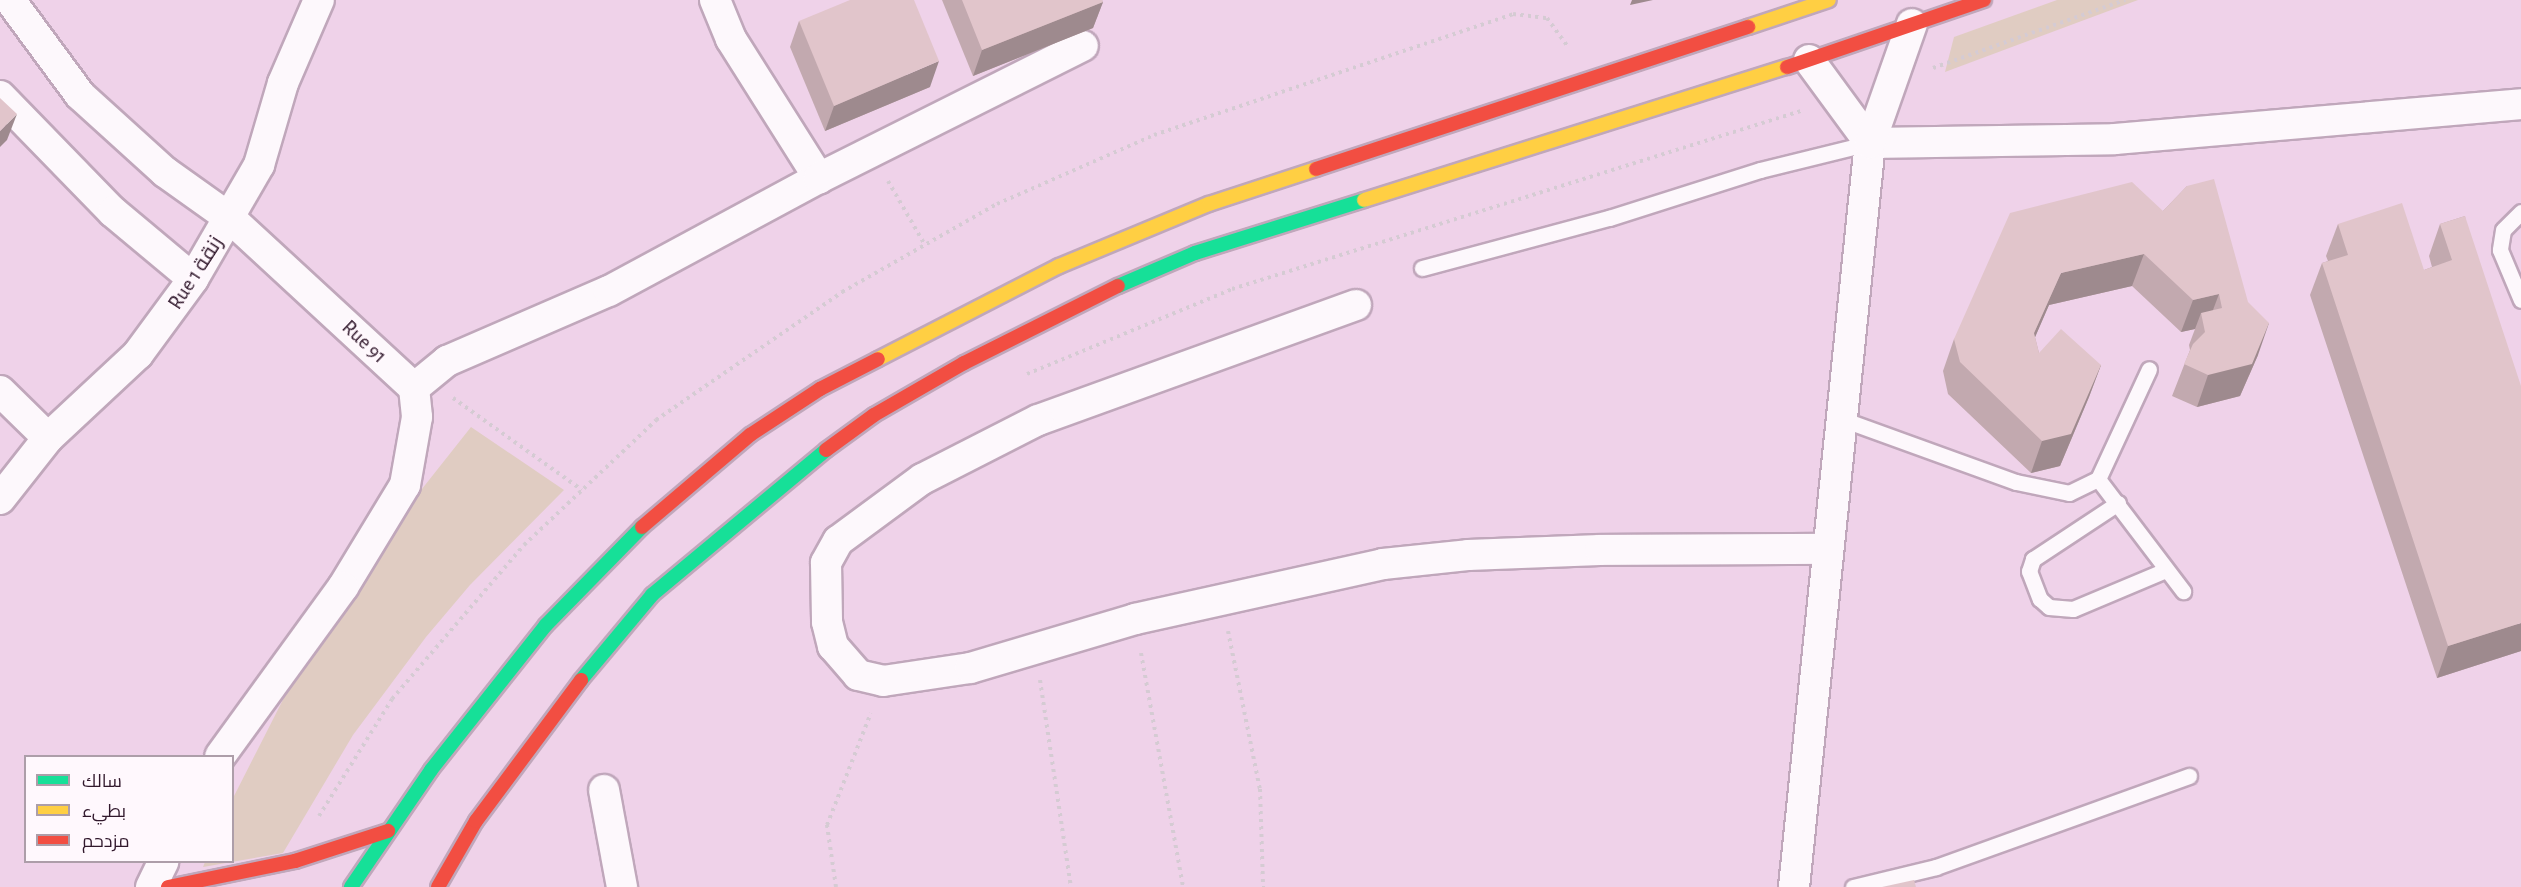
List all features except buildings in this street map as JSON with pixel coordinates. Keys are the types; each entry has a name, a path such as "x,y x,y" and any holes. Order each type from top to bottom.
{"highway":[{"path":"351,887 388,831 474,716 570,600 660,508 750,435 820,389 1059,266 1209,204 1829,0"},
{"path":"438,887 476,821 549,718 652,595 793,474 874,415 964,363 1145,272 1258,232 1809,60 1984,0"},
{"path":"168,887 296,861 388,831"}],"street":[{"name":"Rue 91","path":"10,0 80,95 165,171 231,219 420,383"},
{"name":"Rue 1 زنقة","path":"0,499 48,438 138,354 193,279 231,219 259,165 283,83 319,0"},
{"path":"715,0 731,39 819,178"},
{"path":"1794,887 1839,418 1870,143 1912,24"},
{"path":"221,755 343,587 405,485 417,417 420,383 447,361 609,291 819,178 1083,46"},
{"path":"1809,60 1870,143"},
{"path":"0,96 113,212 193,279"},
{"path":"1870,143 2115,140 2521,104"},
{"path":"1356,305 1038,420 922,479 855,526 838,541 826,563 827,622 833,646 858,675 883,681 970,668 1035,647 1135,620 1383,564 1468,555 1826,549"},
{"path":"0,391 48,438"},
{"path":"604,790 622,887"},
{"path":"150,887 162,863"}],"lane":[{"path":"1422,268 1609,219 1760,170 1870,143"},
{"path":"2521,212 2503,230 2500,250 2521,300"},
{"path":"1839,418 2054,493 2069,493 2098,478 2149,369"},
{"path":"2098,478 2183,591"},
{"path":"2118,503 2033,559 2029,571 2040,598 2049,607 2073,609 2166,570"},
{"path":"1854,887 1936,867 2189,776"}],"path":[{"path":"1893,82 2125,0"},
{"path":"1019,377 1232,289 1838,98"},
{"path":"871,152 925,245"},
{"path":"420,383 582,490"},
{"path":"1222,601 1260,789 1263,887"},
{"path":"1135,620 1183,887"},
{"path":"1035,647 1071,887"},
{"path":"836,887 827,825 883,681"}],"shaded area":[{"path":"2057,0 2138,0 1945,72 1954,37"},
{"path":"471,427 564,490 470,585 426,637 353,735 283,853 234,862 234,796 294,678 380,542"},
{"path":"205,863 226,863 203,867"}],"traffic: fast":[{"path":"1118,286 1195,253 1364,200"},
{"path":"581,680 652,595 826,450"},
{"path":"351,887 431,770 546,625 642,527"}],"traffic: slow":[{"path":"1748,27 1829,0"},
{"path":"1364,200 1787,67"},
{"path":"878,359 1059,266 1209,204 1316,169"}],"traffic: jam":[{"path":"1787,67 1984,0"},
{"path":"1316,169 1748,27"},
{"path":"826,450 874,415 964,363 1118,286"},
{"path":"642,527 750,435 820,389 878,359"},
{"path":"438,887 476,821 581,680"},
{"path":"168,887 295,861 388,831"}]}
